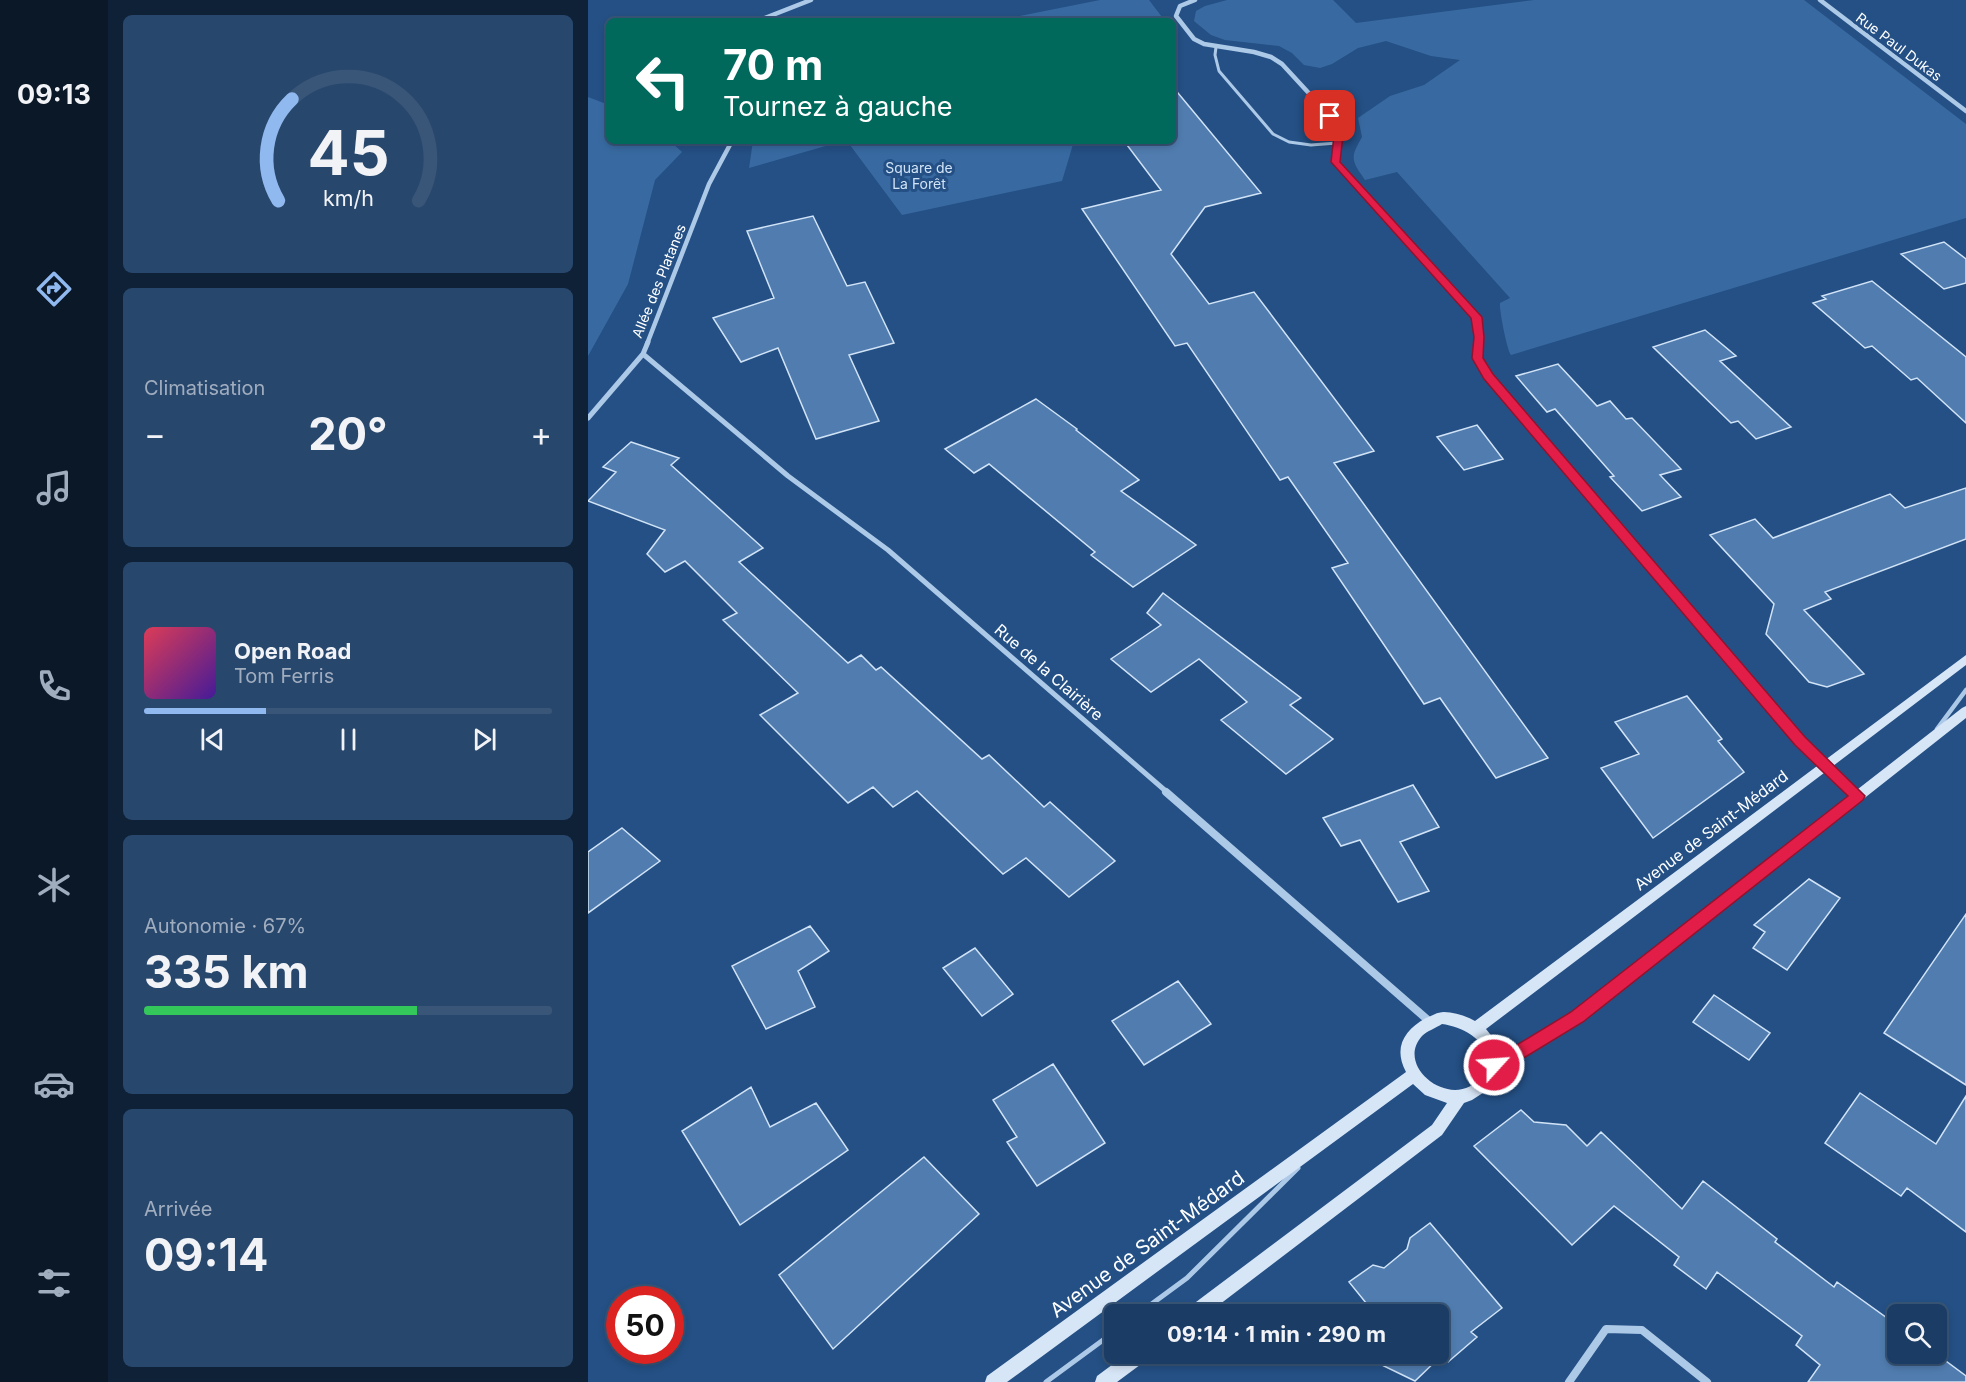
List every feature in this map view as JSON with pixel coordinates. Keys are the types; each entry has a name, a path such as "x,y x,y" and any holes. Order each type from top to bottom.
{"main road":[{"name":"Avenue de Saint-Médard","path":"1477,1028 1825,767 1966,658"},
{"path":"1494,1065 1577,1017 1966,711"},
{"path":"1825,767 1858,796"},
{"path":"1207,1304 1437,1130 1460,1096 1482,1086 1490,1076 1494,1065 1493,1051 1487,1038 1477,1028 1454,1018 1429,1021 1418,1028 1407,1050 1408,1063 1413,1076 1434,1092 1460,1096"},
{"name":"Avenue de Saint-Médard","path":"993,1382 1413,1076"},
{"path":"1103,1382 1127,1364"}],"street":[{"path":"765,18 811,0"},
{"path":"1195,0 1180,6 1176,16 1194,39 1216,46 1271,57 1282,64 1340,127 1336,162 1476,317 1479,337 1478,358 1488,376 1800,741 1825,767"},
{"name":"Rue Paul Dukas","path":"1820,0 1966,111"},
{"name":"Allée des Platanes","path":"588,418 643,354 709,184 730,144"},
{"name":"Rue de la Clairière","path":"643,354 788,476 888,550 1429,1021"},
{"path":"1569,1382 1606,1329 1642,1330 1707,1382"}],"lane":[{"path":"1216,46 1215,55 1219,71 1273,134 1289,142 1311,145 1337,143"},
{"path":"1928,741 1966,690"},
{"name":"Avenue de Saint-Médard","path":"1152,1304 1187,1278 1325,1140"},
{"path":"1046,1382 1104,1339"}],"green space":[{"path":"1100,0 1149,0 1163,18 1009,18"},
{"path":"1227,0 1333,0 1356,23 1534,0 1804,0 1966,124 1966,218 1511,355 1505,338 1500,307 1500,303 1510,298 1397,172 1365,180 1354,159 1355,150 1362,137 1358,118 1390,96 1424,85 1460,60 1431,56 1386,41 1358,48 1332,64 1320,68 1304,65 1292,53 1279,46 1225,40 1211,35 1194,21 1196,11"},
{"path":"588,97 606,104 606,144 673,144 682,152 655,180 628,284 588,356"},
{"name":"Square de La Forêt","path":"753,144 833,144 749,168"},
{"name":"Square de La Forêt","path":"849,144 1073,144 1062,181 902,215"}],"building":[{"path":"1176,91 1261,193 1205,207 1171,254 1209,304 1254,292 1374,451 1334,463 1548,758 1496,778 1440,698 1424,704 1332,568 1348,563 1288,477 1280,480 1187,343 1175,346 1082,209 1161,190 1126,144 1176,144"},
{"path":"813,216 847,286 865,282 894,343 849,355 879,421 816,439 778,348 741,362 713,318 774,298 747,231"},
{"path":"1944,242 1966,259 1966,283 1944,289 1901,254"},
{"path":"1872,281 1966,357 1966,423 1917,378 1911,380 1872,346 1865,348 1813,303 1826,299 1822,296"},
{"path":"1705,330 1736,356 1720,361 1791,427 1756,439 1738,421 1731,423 1653,347"},
{"path":"1558,364 1597,406 1610,401 1626,419 1632,418 1681,469 1660,475 1681,497 1642,511 1610,477 1614,476 1555,409 1547,412 1516,376"},
{"path":"1036,399 1139,480 1121,491 1196,545 1133,587 1091,555 1095,552 989,464 974,473 945,449"},
{"path":"1477,425 1503,459 1464,470 1437,437"},
{"path":"631,442 679,458 671,465 763,548 739,562 848,663 861,655 876,670 881,667 982,759 989,755 1044,807 1050,802 1115,861 1069,897 1026,858 1003,874 917,791 893,807 873,787 848,803 760,715 798,693 723,620 737,613 685,561 665,572 647,554 665,530 588,501 616,472 603,467"},
{"path":"1966,488 1966,539 1825,592 1831,599 1804,610 1864,674 1827,687 1809,682 1766,634 1774,604 1710,535 1755,519 1773,538 1890,494 1905,508"},
{"path":"1163,593 1301,698 1290,705 1333,739 1286,774 1221,720 1247,702 1199,659 1151,692 1111,659 1161,625 1147,613"},
{"path":"1687,696 1722,739 1718,741 1744,772 1653,838 1601,768 1639,754 1615,722"},
{"path":"1413,785 1439,827 1400,842 1429,891 1398,902 1360,840 1341,846 1323,818"},
{"path":"622,828 660,861 588,913 588,852"},
{"path":"1809,879 1840,898 1787,970 1753,948 1765,932 1754,925"},
{"path":"1966,914 1966,1085 1884,1033"},
{"path":"810,926 829,951 798,971 815,1007 766,1029 732,966"},
{"path":"975,948 1013,994 982,1016 943,968"},
{"path":"1178,981 1211,1024 1144,1065 1112,1021"},
{"path":"1714,995 1770,1033 1749,1060 1693,1022"},
{"path":"1053,1064 1105,1143 1037,1186 1007,1142 1017,1137 993,1100"},
{"path":"751,1087 770,1127 816,1103 848,1150 740,1225 682,1131"},
{"path":"1860,1093 1936,1144 1966,1096 1966,1232 1907,1188 1901,1196 1825,1143"},
{"path":"1521,1110 1534,1122 1566,1125 1587,1146 1601,1132 1682,1209 1703,1181 1777,1239 1775,1242 1834,1287 1837,1282 1887,1318 1887,1364 1947,1364 1947,1362 1966,1376 1966,1382 1808,1382 1820,1365 1796,1345 1802,1336 1717,1272 1706,1289 1674,1265 1679,1257 1614,1206 1572,1245 1474,1146"},
{"path":"924,1157 979,1214 833,1349 779,1275"},
{"path":"1430,1223 1502,1308 1471,1332 1477,1337 1449,1361 1449,1304 1367,1304 1349,1282 1373,1265 1384,1268 1407,1249 1410,1238"},
{"path":"1380,1364 1433,1364 1415,1381"}],"route":[{"path":"1330,116 1340,127 1336,162 1476,317 1479,337 1478,358 1488,376 1800,741 1858,796 1577,1017 1494,1065"}]}
